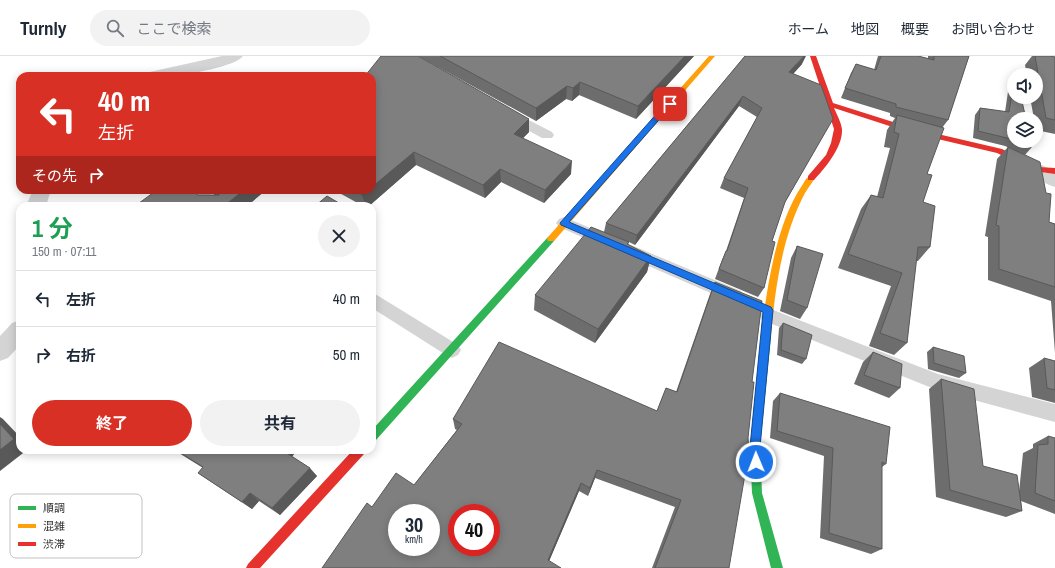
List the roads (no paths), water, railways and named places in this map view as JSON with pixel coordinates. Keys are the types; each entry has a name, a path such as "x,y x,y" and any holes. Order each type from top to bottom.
{"street":[{"path":"170,72 223,61 235,56"},
{"path":"376,433 452,350 712,56"},
{"path":"777,568 757,493 755,447 759,307 779,258 797,202 807,183 829,158 837,139 838,129 813,56"},
{"path":"831,105 911,130 999,151 1037,169 1055,180"},
{"path":"1037,169 1055,171"},
{"path":"0,351 16,334"},
{"path":"252,568 356,454"}],"lane":[{"path":"501,109 547,135"},
{"path":"198,194 212,202"},
{"path":"564,223 937,382 1055,413"},
{"path":"376,302 452,350"}]}
